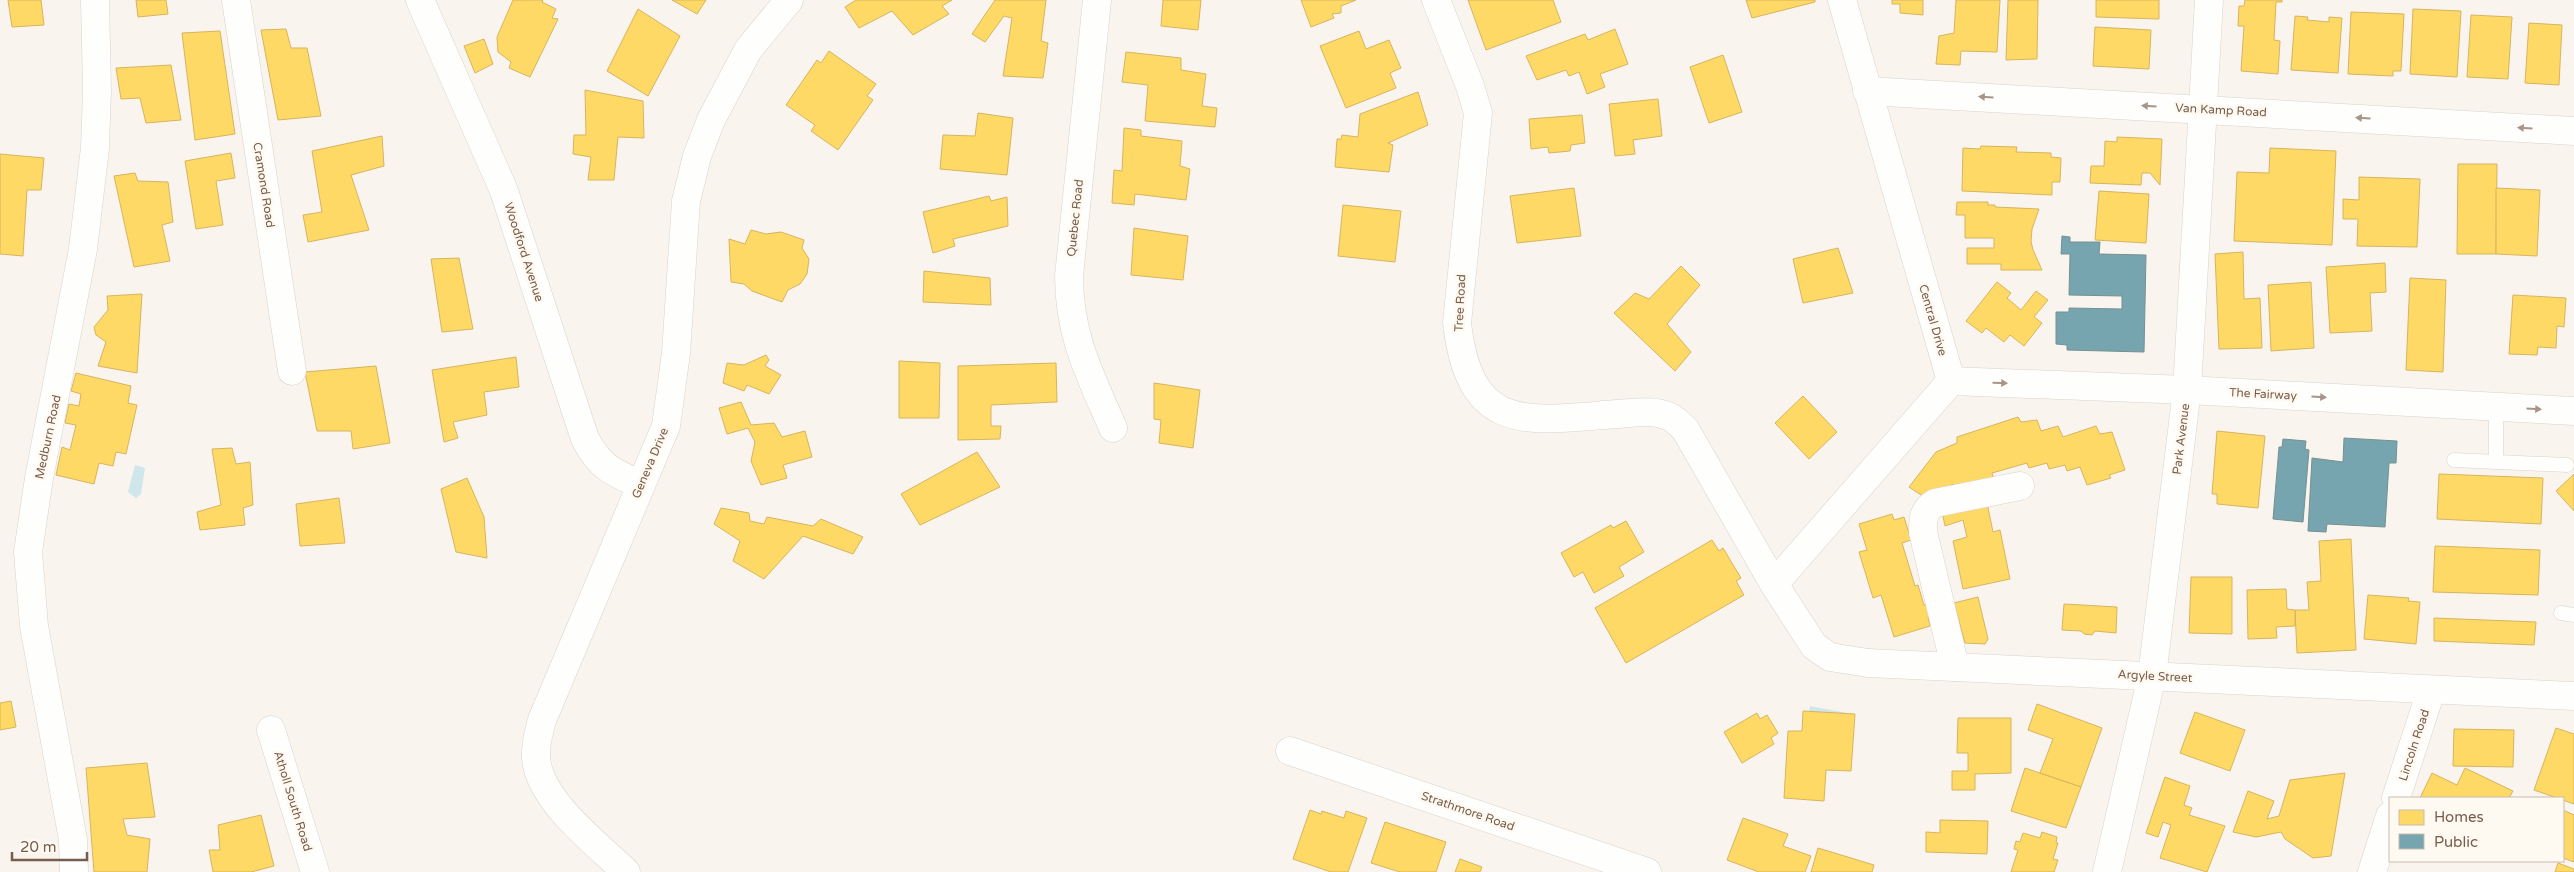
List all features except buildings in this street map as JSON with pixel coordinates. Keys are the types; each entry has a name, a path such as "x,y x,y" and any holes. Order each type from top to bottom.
{"street":[{"name":"Medburn Road","path":"74,872 73,840 34,626 28,552 39,478 83,249 95,148 97,90 95,0"},
{"name":"Cramond Road","path":"236,0 292,371"},
{"name":"Woodford Avenue","path":"420,0 504,191 585,440 598,461 616,474 641,485"},
{"name":"Geneva Drive","path":"626,872 567,815 549,792 538,770 536,747 542,720 666,426 670,408 676,353 686,201 697,156 711,120 748,50 789,0"},
{"name":"Quebec Road","path":"1097,0 1069,276 1069,306 1086,365 1113,428"},
{"name":"Tree Road","path":"1436,0 1470,86 1478,113 1457,323 1462,357 1467,373 1477,390 1499,408 1511,415 1532,420 1635,413 1657,413 1670,417 1685,429 1774,584"},
{"name":"Central Drive","path":"1842,0 1951,381"},
{"name":"Park Avenue","path":"2107,872 2152,676 2187,390 2209,0"},
{"name":"Van Kamp Road","path":"1867,91 2574,131"},
{"path":"1774,584 1951,381"},
{"name":"The Fairway","path":"1951,381 2187,390 2574,411"},
{"path":"1955,667 1923,532 1924,515 1929,507 1935,503 2020,486"},
{"name":"Argyle Street","path":"1774,584 1814,646 1830,657 1868,663 2431,691 2574,696"},
{"name":"Lincoln Road","path":"2396,797 2431,691"},
{"name":"Atholl South Road","path":"271,730 315,872"},
{"name":"Strathmore Road","path":"1290,751 1647,872"},
{"path":"2372,872 2389,819"}],"lane":[{"path":"2496,407 2496,462"},
{"path":"2454,460 2567,465"}],"water":[{"path":"135,465 145,468 141,494 136,498 128,492"},
{"path":"1810,706 1847,713 1846,718 1809,712"}]}
